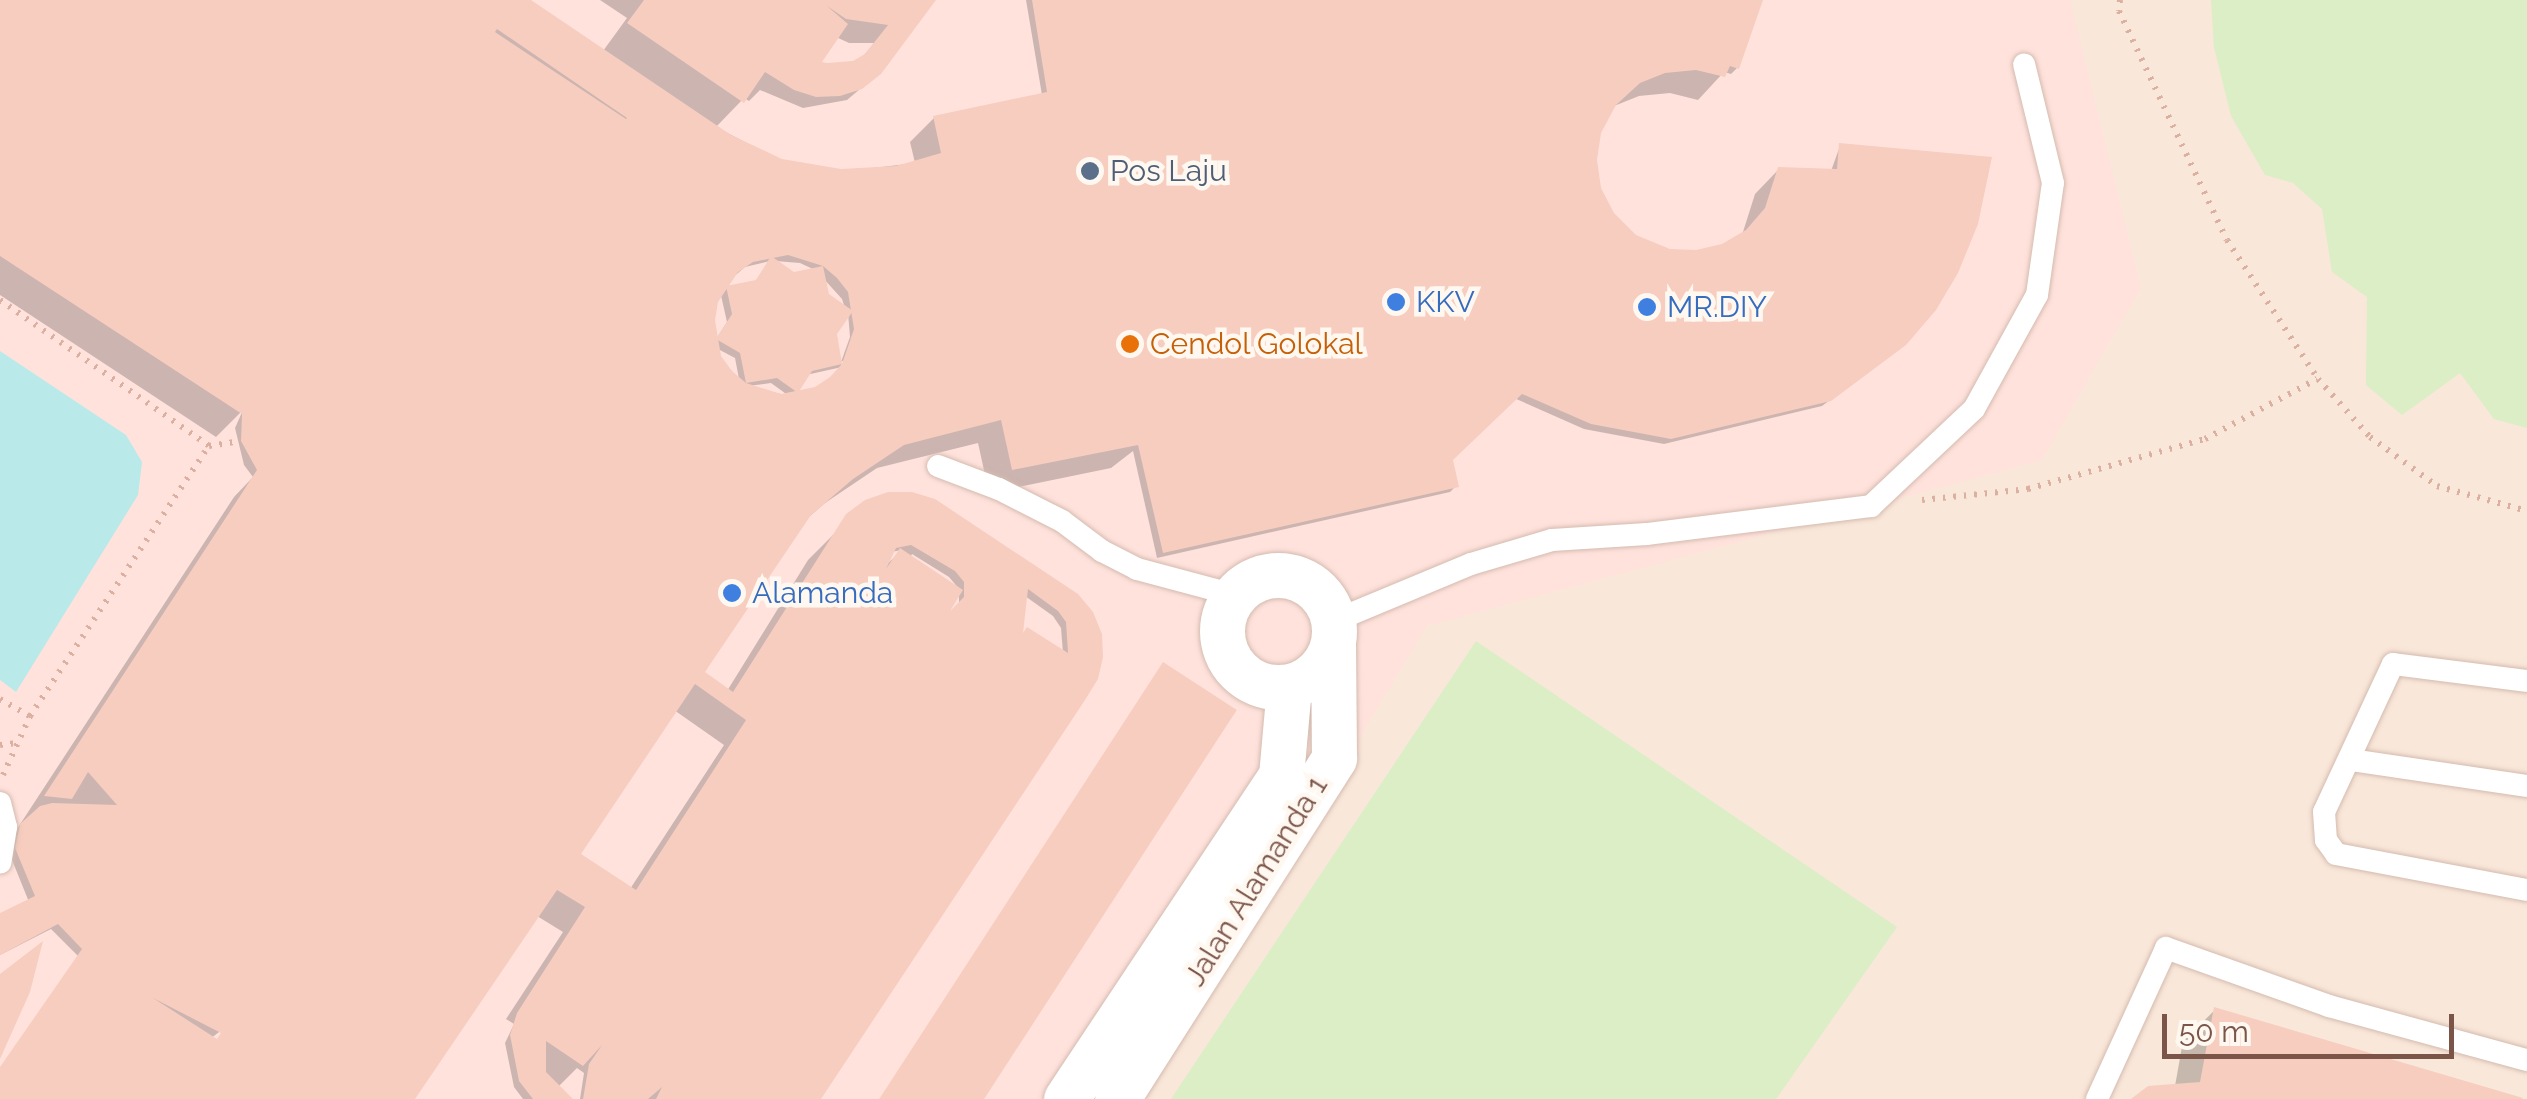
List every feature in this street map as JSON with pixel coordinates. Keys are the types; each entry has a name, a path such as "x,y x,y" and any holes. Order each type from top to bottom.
{"street":[{"path":"1282,574 1306,582 1325,598 1334,634 1317,673 1289,687 1262,685 1238,671 1224,647 1223,620 1235,595 1254,579 1282,574"},
{"name":"Jalan Alamanda 1","path":"1117,1099 1334,758 1334,634"},
{"name":"Jalan Alamanda 1","path":"1066,1099 1281,776 1289,687"}],"lane":[{"path":"1334,634 1471,564 1552,540 1647,534 1872,506 1974,409 2037,295 2054,183 2024,64"},
{"path":"938,466 1000,490 1062,521 1102,551 1138,570 1235,595"},
{"path":"2527,681 2393,664 2324,812 2326,840 2336,854 2527,890"},
{"path":"2350,760 2527,786"},
{"path":"0,803 6,827 0,863"},
{"path":"2096,1099 2166,948 2329,1006 2527,1060"}],"path":[{"path":"2120,0 2119,11 2227,240 2318,378 2370,438 2437,486 2527,511"},
{"path":"0,300 208,446 241,441"},
{"path":"1872,506 2028,489 2205,439 2318,378"},
{"path":"0,781 30,716 208,446"},
{"path":"0,699 30,716"},
{"path":"0,745 17,744"}],"shaded area":[{"path":"0,0 2527,0 2527,1099 0,1099"},
{"path":"0,0 2070,0 2141,288 2042,460 1427,626 1142,1099 0,1099"}],"green space":[{"path":"2211,0 2527,0 2527,428 2494,419 2460,373 2402,415 2366,385 2367,297 2332,272 2322,209 2293,183 2265,175 2231,116 2214,47"},
{"path":"1476,641 1897,927 1776,1099 1171,1099"}],"water":[{"path":"0,351 126,435 142,462 138,495 16,692 0,680"}],"building":[{"path":"0,0 531,0 731,135 782,159 841,169 896,166 941,153 933,116 1047,92 1032,0 1763,0 1739,69 1730,66 1725,77 1696,70 1665,73 1640,83 1616,105 1601,133 1597,160 1601,188 1614,213 1636,235 1670,249 1696,250 1722,244 1746,230 1765,208 1778,167 1837,169 1839,143 1992,157 1978,224 1958,273 1936,310 1906,345 1831,401 1671,439 1591,424 1522,394 1453,460 1459,487 1163,553 1138,445 1012,470 1001,420 904,445 853,479 811,515 705,672 733,692 846,514 865,500 888,492 912,492 935,499 1078,594 1093,612 1102,634 1103,657 1098,679 1085,700 821,1099 656,1099 662,1087 648,1099 583,1099 589,1064 602,1045 583,1066 546,1041 546,1072 573,1099 533,1099 519,1081 510,1035 517,1013 585,907 557,890 415,1099 0,1099 0,1067 82,949 58,924 0,955 0,913 35,896 15,848 20,824 40,806 52,803 117,805 88,772 72,799 44,796 257,470 241,441 242,414 0,256","holes":["497,29 627,118 626,119 495,32","788,255 823,266 837,278 848,292 854,329 842,364 830,377 815,387 781,394 746,383 732,371 721,356 715,320 718,302 738,272 753,262","911,545 955,571 964,582 964,597 950,611 963,590 900,548 886,569 896,548","1028,589 1058,611 1066,622 1068,653 1027,627 1023,633","695,684 746,720 636,890 581,854","153,998 221,1033 217,1039"]},
{"path":"644,0 936,0 881,74 862,89 840,96 816,97 794,90 765,72 744,103 627,23","holes":["827,6 846,19 888,25 865,54 853,61 822,62 848,24"]},
{"path":"771,256 794,272 823,266 829,294 853,311 837,334 842,364 812,371 798,393 777,378 746,383 740,353 716,339 732,314 726,286 756,280"},
{"path":"1163,662 1237,710 984,1099 879,1099"},
{"path":"43,941 30,992 0,1059 0,974"},
{"path":"2214,1007 2523,1098 2131,1099 2148,1086 2200,1082"}],"place":[{"name":"Pos Laju","path":"1090,171"},
{"name":"KKV","path":"1396,302"},
{"name":"MR.DIY","path":"1647,307"},
{"name":"Cendol Golokal","path":"1130,344"},
{"name":"Alamanda","path":"732,593"}]}
